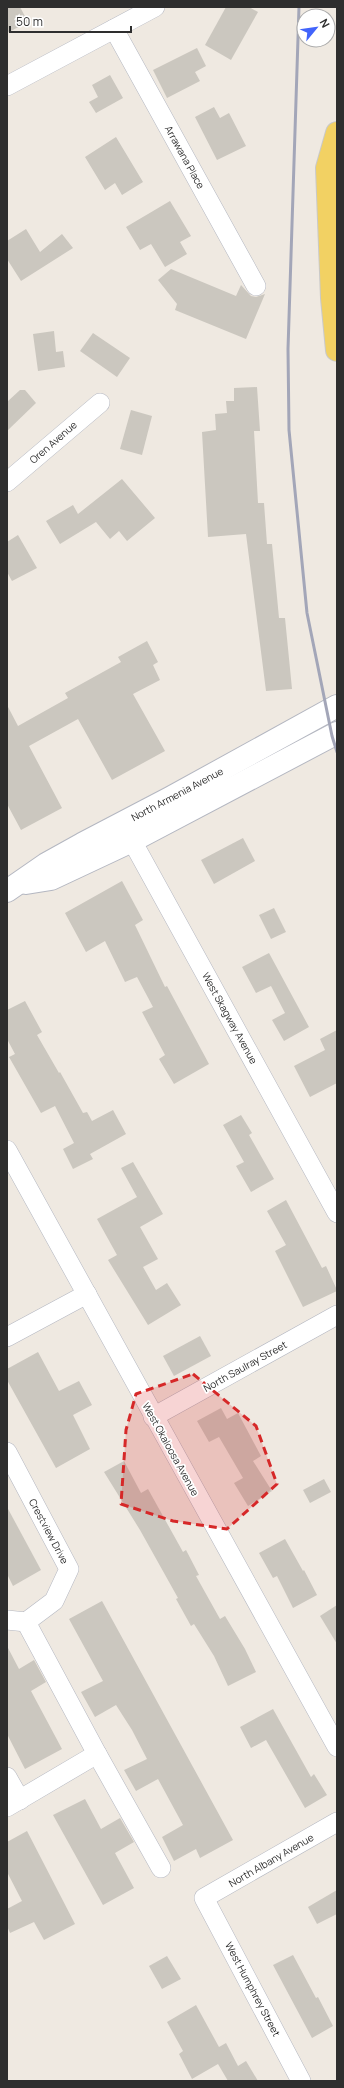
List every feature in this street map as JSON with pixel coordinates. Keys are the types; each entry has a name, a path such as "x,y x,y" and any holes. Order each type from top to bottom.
{"main road":[{"path":"337,133 327,168 332,298 337,350"},
{"name":"North Armenia Avenue","path":"127,832 337,706"},
{"name":"North Armenia Avenue","path":"13,888 46,864 127,832 337,733"}],"street":[{"path":"7,86 155,7"},
{"name":"Arrawana Place","path":"114,29 256,286"},
{"name":"Oren Avenue","path":"7,482 100,403"},
{"name":"West Skagway Avenue","path":"127,832 337,1213"},
{"name":"West Okaloosa Avenue","path":"7,1150 153,1417 337,1747"},
{"path":"7,1336 87,1294"},
{"name":"North Saulray Street","path":"153,1417 337,1315"},
{"name":"Crestview Drive","path":"7,1452 69,1570 54,1601 26,1622"},
{"path":"7,1620 26,1622 97,1754 161,1868"},
{"path":"7,1777 13,1803 97,1754"},
{"name":"North Albany Avenue","path":"204,1898 337,1822"},
{"name":"West Humphrey Street","path":"204,1898 301,2081"}],"highlighted area":[{"path":"193,1374 256,1426 277,1484 227,1529 173,1521 121,1504 126,1430 136,1394"}],"building":[{"path":"7,7 20,7 28,22 7,33"},
{"path":"226,7 249,7 258,12 231,60 205,45"},
{"path":"197,48 206,66 195,72 200,81 167,98 153,70"},
{"path":"110,75 123,98 96,113 89,102 98,97 92,85"},
{"path":"214,107 220,118 229,113 246,146 217,160 195,117"},
{"path":"116,137 143,182 122,195 115,183 105,190 85,157"},
{"path":"170,201 191,236 180,242 187,254 165,267 151,244 140,250 126,227"},
{"path":"26,229 40,252 62,234 73,248 21,281 7,259 7,241"},
{"path":"171,269 236,296 241,285 251,296 256,297 265,294 246,339 175,310 177,304 158,280"},
{"path":"54,331 56,352 63,351 65,367 38,371 33,334"},
{"path":"93,333 130,358 117,377 80,351"},
{"path":"257,387 260,431 254,431 258,503 264,503 267,544 272,544 279,618 285,618 292,689 266,691 246,534 208,537 202,432 216,430 215,414 227,413 226,401 234,401 234,388"},
{"path":"20,390 25,390 36,403 7,431 7,402"},
{"path":"131,410 152,416 142,455 120,449"},
{"path":"122,479 155,518 127,541 119,531 110,539 96,522 60,544 46,521 73,505 78,514"},
{"path":"18,535 37,568 12,581 7,572 7,542"},
{"path":"147,641 158,662 153,665 160,680 133,694 165,751 112,780 78,719 29,746 62,808 21,830 7,804 7,705 18,726 68,698 65,693 121,662 118,657"},
{"path":"243,838 255,861 214,884 201,860"},
{"path":"122,881 143,920 135,925 165,987 167,986 209,1064 174,1084 159,1059 165,1055 142,1012 153,1007 137,977 125,982 105,941 86,952 65,913"},
{"path":"274,908 286,932 271,939 259,915"},
{"path":"269,953 309,1027 284,1041 272,1020 285,1013 271,986 256,993 242,967"},
{"path":"25,1001 42,1032 37,1035 83,1113 87,1112 92,1121 113,1110 126,1134 90,1154 93,1159 73,1169 63,1149 74,1143 55,1106 41,1113 9,1057 15,1054 7,1039 7,1010"},
{"path":"337,1030 337,1083 310,1097 294,1066 325,1050 320,1039"},
{"path":"241,1115 252,1133 249,1135 274,1179 251,1192 236,1166 244,1162 223,1125"},
{"path":"133,1162 163,1214 140,1227 158,1259 143,1267 156,1290 167,1283 181,1305 148,1325 108,1260 117,1255 97,1219 137,1197 121,1168"},
{"path":"286,1200 322,1268 326,1266 337,1290 303,1307 275,1251 286,1245 267,1211"},
{"path":"200,1336 211,1356 174,1376 163,1356"},
{"path":"38,1352 59,1391 79,1381 92,1405 73,1415 90,1449 56,1468 7,1380 7,1369"},
{"path":"221,1408 227,1419 238,1413 261,1456 253,1461 272,1491 248,1506 234,1483 243,1478 219,1437 209,1442 197,1421"},
{"path":"124,1461 141,1493 148,1489 183,1552 186,1550 199,1575 196,1576 220,1619 225,1616 245,1649 256,1672 228,1686 214,1656 194,1624 191,1626 176,1599 178,1598 140,1530 104,1472"},
{"path":"324,1479 331,1492 310,1503 303,1490"},
{"path":"7,1507 41,1570 13,1586 7,1574"},
{"path":"285,1539 317,1595 293,1608 277,1576 273,1578 259,1553"},
{"path":"102,1601 233,1840 200,1858 196,1849 174,1861 162,1837 183,1825 158,1779 136,1791 124,1770 147,1759 132,1730 116,1705 95,1717 81,1692 103,1681 69,1619"},
{"path":"337,1605 337,1644 320,1616"},
{"path":"7,1646 19,1669 34,1660 46,1682 31,1691 62,1749 25,1769 7,1734"},
{"path":"273,1709 311,1777 314,1774 327,1795 305,1808 266,1740 251,1748 240,1727"},
{"path":"85,1799 101,1829 120,1818 134,1842 115,1853 134,1888 103,1905 53,1815"},
{"path":"27,1831 75,1924 44,1940 34,1922 10,1933 7,1926 7,1909 22,1901 7,1872 7,1842"},
{"path":"337,1890 337,1914 317,1924 308,1907"},
{"path":"293,1955 333,2026 312,2038 273,1965"},
{"path":"167,1956 181,1979 162,1989 149,1966"},
{"path":"196,2005 219,2047 226,2043 238,2066 246,2061 258,2081 228,2081 218,2064 192,2079 179,2054 183,2051 167,2022"}],"railway":[{"path":"299,7 288,349 289,430 307,613 332,736 337,752"}]}
